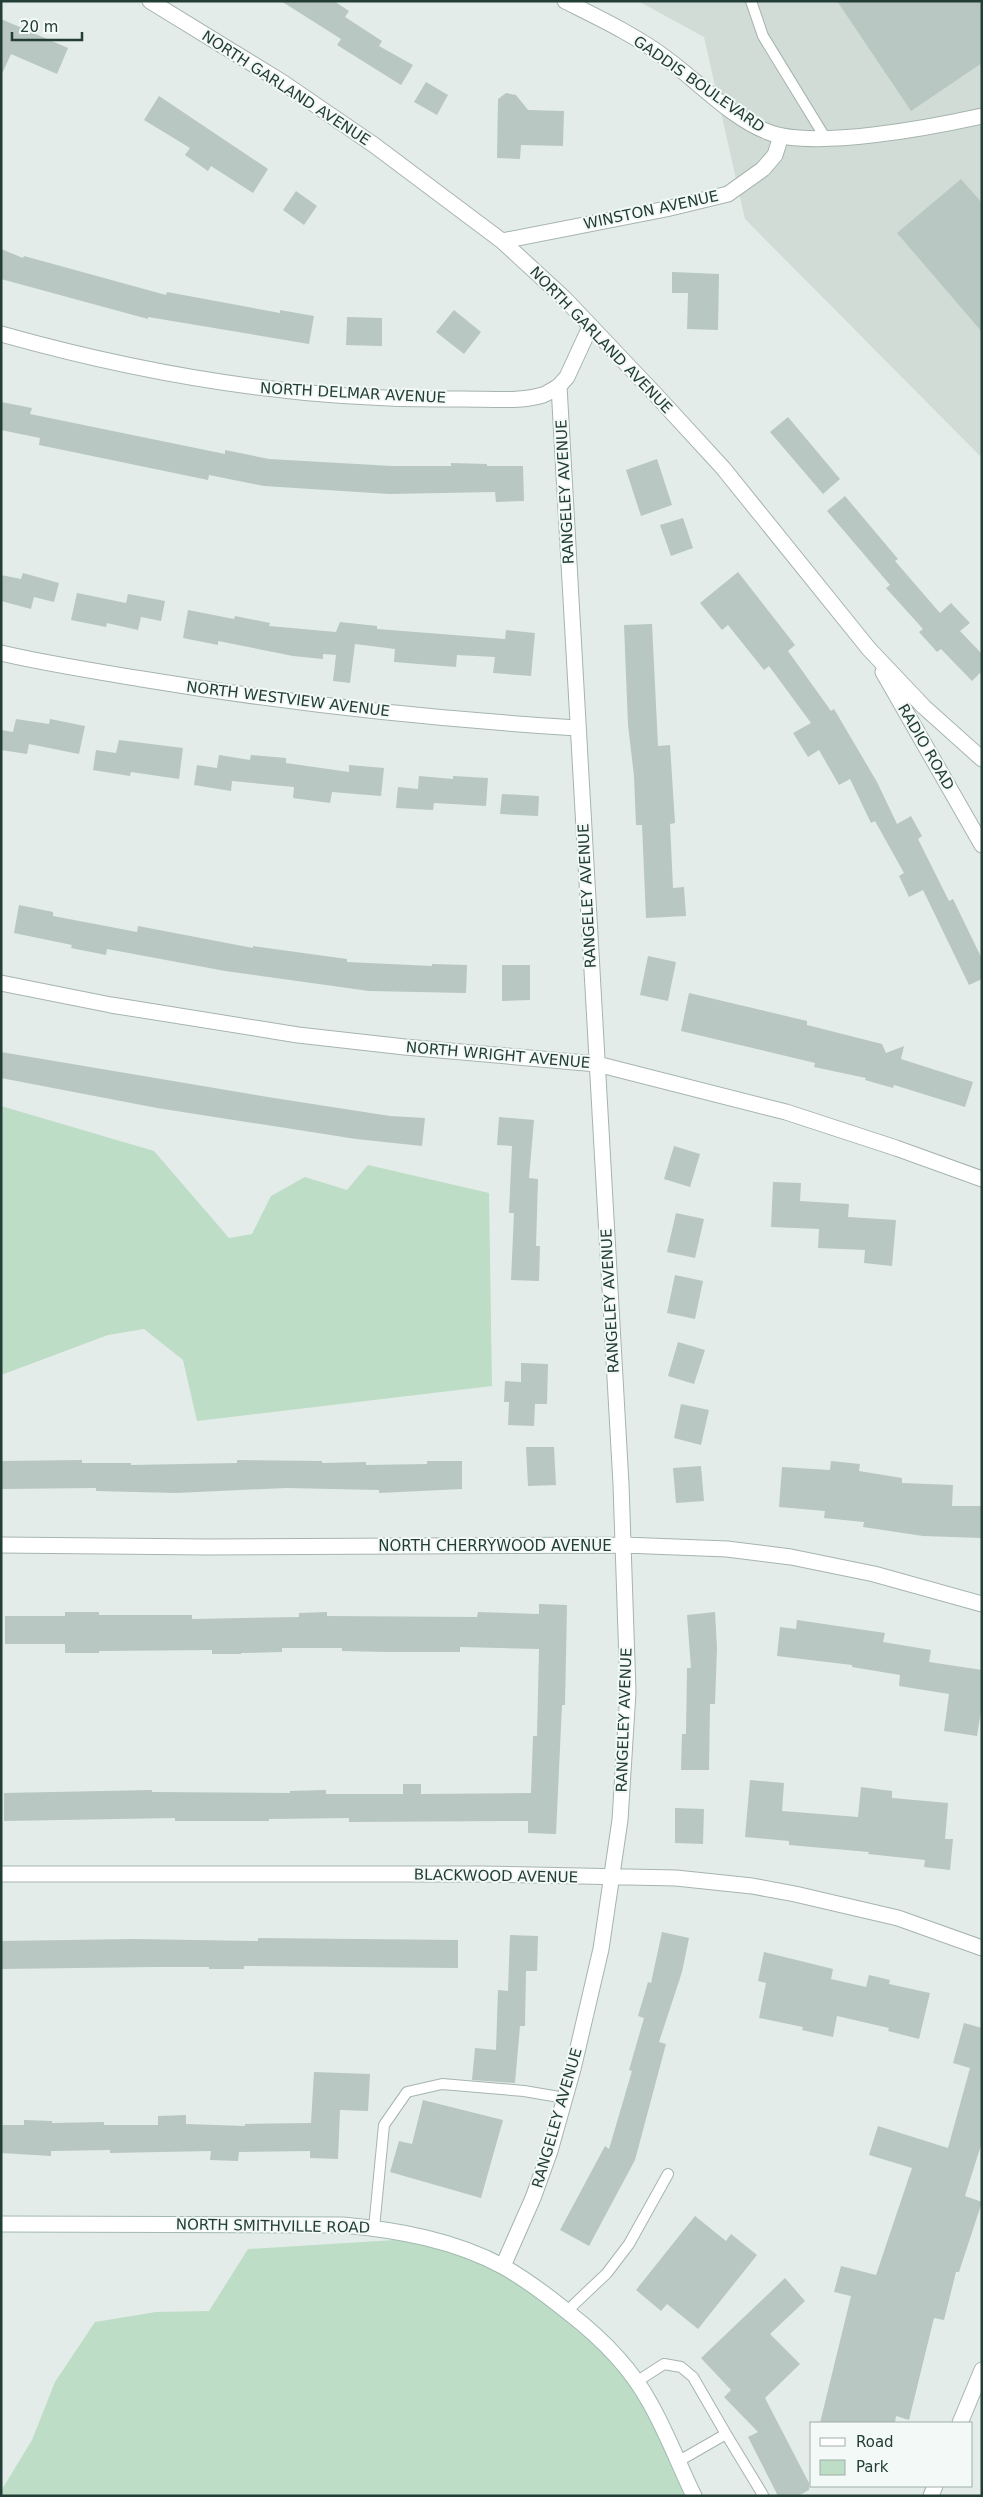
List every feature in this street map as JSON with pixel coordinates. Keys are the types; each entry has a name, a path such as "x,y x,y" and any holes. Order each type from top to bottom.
{"street":[{"name":"NORTH GARLAND AVENUE","path":"150,1 305,98 374,145 502,241 564,298 724,468 870,649 924,707 982,758"},
{"name":"GADDIS BOULEVARD","path":"565,1 601,19 666,57 741,117 767,132 781,136"},
{"path":"781,136 826,139 877,133 982,116"},
{"name":"WINSTON AVENUE","path":"502,241 666,209 728,194 763,169 775,155 781,136"},
{"path":"559,386 567,377 590,326"},
{"name":"NORTH DELMAR AVENUE","path":"1,334 163,374 293,393 422,399 517,398 543,395 559,386"},
{"name":"RANGELEY AVENUE","path":"503,2266 533,2198 550,2151 565,2098 601,1949 620,1820 628,1692 624,1545 559,386"},
{"name":"RADIO ROAD","path":"870,649 982,845"},
{"name":"NORTH WESTVIEW AVENUE","path":"1,654 181,686 326,706 503,724 577,728"},
{"name":"NORTH WRIGHT AVENUE","path":"1,983 112,1005 298,1035 406,1047 597,1064 786,1112 896,1148 982,1179"},
{"name":"NORTH CHERRYWOOD AVENUE","path":"1,1545 298,1547 624,1545 727,1549 791,1557 874,1574 982,1604"},
{"name":"BLACKWOOD AVENUE","path":"1,1874 481,1874 676,1878 752,1886 795,1894 898,1918 982,1948"},
{"name":"NORTH SMITHVILLE ROAD","path":"1,2224 343,2225 374,2228 427,2238 503,2266 541,2290 567,2311 600,2340 636,2382 650,2402 694,2496"},
{"path":"960,2422 982,2370"}],"lane":[{"path":"751,1 763,36 826,139"},
{"path":"374,2228 384,2124 407,2092 442,2084 524,2091 565,2098"},
{"path":"567,2311 607,2272 629,2244 668,2174"},
{"path":"636,2382 664,2364 681,2367 693,2377 763,2495"},
{"path":"679,2461 726,2434"}],"shaded area":[{"path":"638,1 982,1 982,458 745,219 704,37"}],"green space":[{"path":"1,1106 154,1151 229,1238 252,1234 271,1196 305,1177 347,1190 368,1165 489,1193 492,1386 197,1421 183,1360 144,1329 108,1335 1,1375"},
{"path":"427,2238 541,2290 588,2328 650,2401 694,2496 1,2496 1,2491 32,2440 55,2382 95,2322 156,2312 209,2311 248,2249"}],"building":[{"path":"281,1 334,1 349,11 345,17 382,41 379,46 413,65 401,85 337,45 341,39"},
{"path":"837,1 982,1 982,63 911,111"},
{"path":"1,19 68,48 57,74 11,54 1,76"},
{"path":"426,82 448,95 437,115 414,102"},
{"path":"506,93 516,95 528,110 564,111 563,146 521,145 520,159 497,158 498,99"},
{"path":"159,96 268,169 253,193 211,166 208,171 185,155 190,148 144,120"},
{"path":"961,179 982,203 982,332 897,233"},
{"path":"296,191 317,206 304,225 283,210"},
{"path":"1,249 23,258 24,256 166,295 167,292 280,313 280,310 314,316 309,344 148,317 148,319 1,279"},
{"path":"672,272 719,274 718,330 687,329 688,293 672,293"},
{"path":"454,310 481,332 464,354 436,332"},
{"path":"347,317 382,318 382,346 346,345"},
{"path":"1,402 32,408 30,414 225,454 225,450 269,459 392,466 451,466 451,463 523,466 524,501 496,502 495,492 389,494 264,486 209,475 208,480 39,445 40,438 1,430"},
{"path":"788,417 840,479 823,494 770,432"},
{"path":"657,459 672,505 641,516 626,470"},
{"path":"845,496 898,559 895,561 940,613 951,603 970,623 960,631 982,654 982,671 972,681 941,649 937,652 919,632 923,629 886,588 890,585 827,511"},
{"path":"683,518 693,548 671,556 660,525"},
{"path":"738,572 795,645 788,651 831,711 834,709 877,782 897,824 911,816 922,836 918,839 949,901 953,899 982,959 982,979 969,985 923,890 909,897 899,876 904,873 875,821 871,823 850,779 839,785 819,750 808,757 793,733 811,723 769,666 764,670 728,625 722,630 700,603"},
{"path":"23,573 59,583 54,602 34,597 31,609 1,601 1,575 21,579"},
{"path":"77,593 126,603 128,594 165,601 161,621 141,617 138,630 107,623 106,627 71,620"},
{"path":"188,610 234,619 235,616 270,623 269,626 336,632 340,622 377,626 377,629 505,639 506,630 535,633 531,676 493,673 495,657 457,655 456,667 394,662 395,649 355,644 350,683 333,681 336,655 323,654 323,659 293,656 218,641 218,645 183,638"},
{"path":"652,624 658,746 670,745 675,823 670,824 673,888 684,887 686,916 646,918 642,825 636,825 634,776 628,725 624,625"},
{"path":"16,719 49,724 50,719 85,726 79,754 29,744 27,754 1,750 1,730 13,732"},
{"path":"119,740 183,748 179,779 131,772 130,776 93,770 96,750 116,753"},
{"path":"219,755 250,760 251,755 286,758 286,763 349,772 349,765 384,768 381,796 332,792 330,803 293,798 294,787 232,781 231,791 194,785 197,765 217,768"},
{"path":"419,776 453,779 453,776 488,778 486,806 434,803 433,810 396,808 398,787 418,789"},
{"path":"502,794 539,796 538,816 500,814"},
{"path":"19,905 53,912 53,916 137,932 138,926 253,948 253,946 347,959 347,962 432,966 432,964 467,965 466,993 369,991 225,971 107,949 106,955 71,948 72,945 14,933"},
{"path":"648,956 676,962 668,1001 640,995"},
{"path":"502,965 530,965 530,1000 502,1001"},
{"path":"689,993 807,1021 807,1025 882,1044 886,1053 904,1046 901,1059 973,1082 965,1107 894,1085 893,1088 865,1080 866,1078 814,1067 815,1063 681,1031"},
{"path":"1,1052 274,1098 390,1116 425,1118 422,1146 356,1139 157,1108 1,1078"},
{"path":"499,1117 534,1120 529,1178 538,1179 536,1246 540,1246 539,1281 511,1280 514,1213 509,1213 512,1146 497,1145"},
{"path":"674,1146 700,1154 690,1187 664,1179"},
{"path":"773,1182 801,1183 800,1201 849,1204 848,1217 896,1220 892,1266 864,1263 865,1250 818,1248 819,1229 771,1227"},
{"path":"676,1213 704,1219 695,1258 667,1252"},
{"path":"675,1275 703,1281 695,1319 667,1313"},
{"path":"678,1342 705,1350 694,1384 668,1376"},
{"path":"521,1363 548,1364 547,1404 535,1404 534,1426 508,1425 509,1402 504,1402 505,1381 521,1382"},
{"path":"681,1404 709,1410 701,1445 674,1438"},
{"path":"526,1447 554,1447 556,1485 528,1486"},
{"path":"82,1460 82,1463 131,1463 131,1465 237,1463 237,1460 322,1461 322,1463 366,1462 366,1465 427,1464 427,1461 462,1461 462,1489 379,1493 379,1490 286,1488 176,1493 96,1491 96,1488 1,1489 1,1461"},
{"path":"831,1461 860,1464 859,1471 902,1478 902,1483 953,1485 952,1506 982,1506 982,1538 923,1536 863,1527 864,1522 824,1518 825,1511 779,1507 782,1467 830,1470"},
{"path":"701,1466 704,1501 676,1503 673,1468"},
{"path":"539,1604 567,1605 565,1705 562,1705 556,1834 528,1833 528,1821 349,1822 349,1818 269,1819 269,1821 175,1821 175,1818 4,1821 4,1793 152,1790 152,1792 290,1793 290,1791 326,1790 326,1794 403,1794 403,1784 421,1784 421,1794 531,1793 533,1736 537,1736 539,1649 460,1647 460,1652 387,1652 342,1651 342,1648 282,1648 282,1652 241,1654 212,1654 212,1650 65,1653 65,1644 5,1644 5,1616 65,1616 65,1612 99,1612 99,1615 192,1615 192,1619 299,1617 299,1613 327,1612 327,1616 477,1617 478,1612 539,1614"},
{"path":"715,1612 717,1648 715,1704 710,1704 709,1770 681,1770 682,1734 686,1734 687,1668 691,1668 687,1615"},
{"path":"797,1620 885,1633 883,1642 931,1650 929,1662 982,1670 982,1704 977,1736 944,1731 949,1694 899,1686 900,1675 852,1667 852,1665 777,1656 780,1627 796,1629"},
{"path":"750,1780 784,1783 782,1811 858,1817 861,1787 892,1791 892,1798 948,1803 945,1839 953,1839 950,1870 924,1867 925,1860 868,1854 869,1852 789,1845 789,1841 745,1837"},
{"path":"675,1808 704,1809 703,1844 675,1843"},
{"path":"662,1932 689,1938 682,1972 659,2042 666,2044 635,2160 589,2246 560,2230 605,2146 609,2149 632,2071 629,2070 644,2018 638,2016 648,1982 651,1983"},
{"path":"510,1935 538,1936 537,1971 526,1971 525,2026 520,2026 515,2083 472,2080 475,2048 496,2050 498,1990 508,1991"},
{"path":"258,1938 458,1940 458,1968 244,1966 244,1969 154,1967 1,1969 1,1941 134,1939 258,1941"},
{"path":"764,1952 833,1969 831,1979 866,1987 869,1975 890,1980 889,1984 930,1993 919,2039 888,2031 889,2028 837,2016 833,2037 802,2030 803,2027 759,2018 766,1983 758,1981"},
{"path":"964,2023 982,2028 982,2142 965,2196 982,2202 959,2272 956,2272 944,2320 934,2318 909,2420 896,2416 895,2422 820,2422 851,2296 834,2292 841,2266 876,2275 912,2168 869,2155 878,2126 948,2148 970,2068 953,2063"},
{"path":"314,2072 370,2074 368,2111 340,2110 338,2159 310,2158 310,2151 239,2152 238,2161 210,2160 211,2151 110,2153 110,2150 51,2151 51,2156 1,2153 1,2125 24,2125 24,2120 52,2121 52,2123 104,2122 104,2125 158,2125 158,2116 186,2115 186,2124 245,2126 245,2124 311,2123"},
{"path":"423,2100 503,2120 481,2198 390,2172 399,2141 412,2144"},
{"path":"695,2216 726,2241 731,2234 757,2255 698,2329 667,2304 661,2311 636,2290"},
{"path":"785,2278 805,2301 770,2334 800,2364 765,2398 809,2483 809,2490 798,2496 778,2496 748,2437 758,2432 724,2397 731,2390 701,2358"}]}
